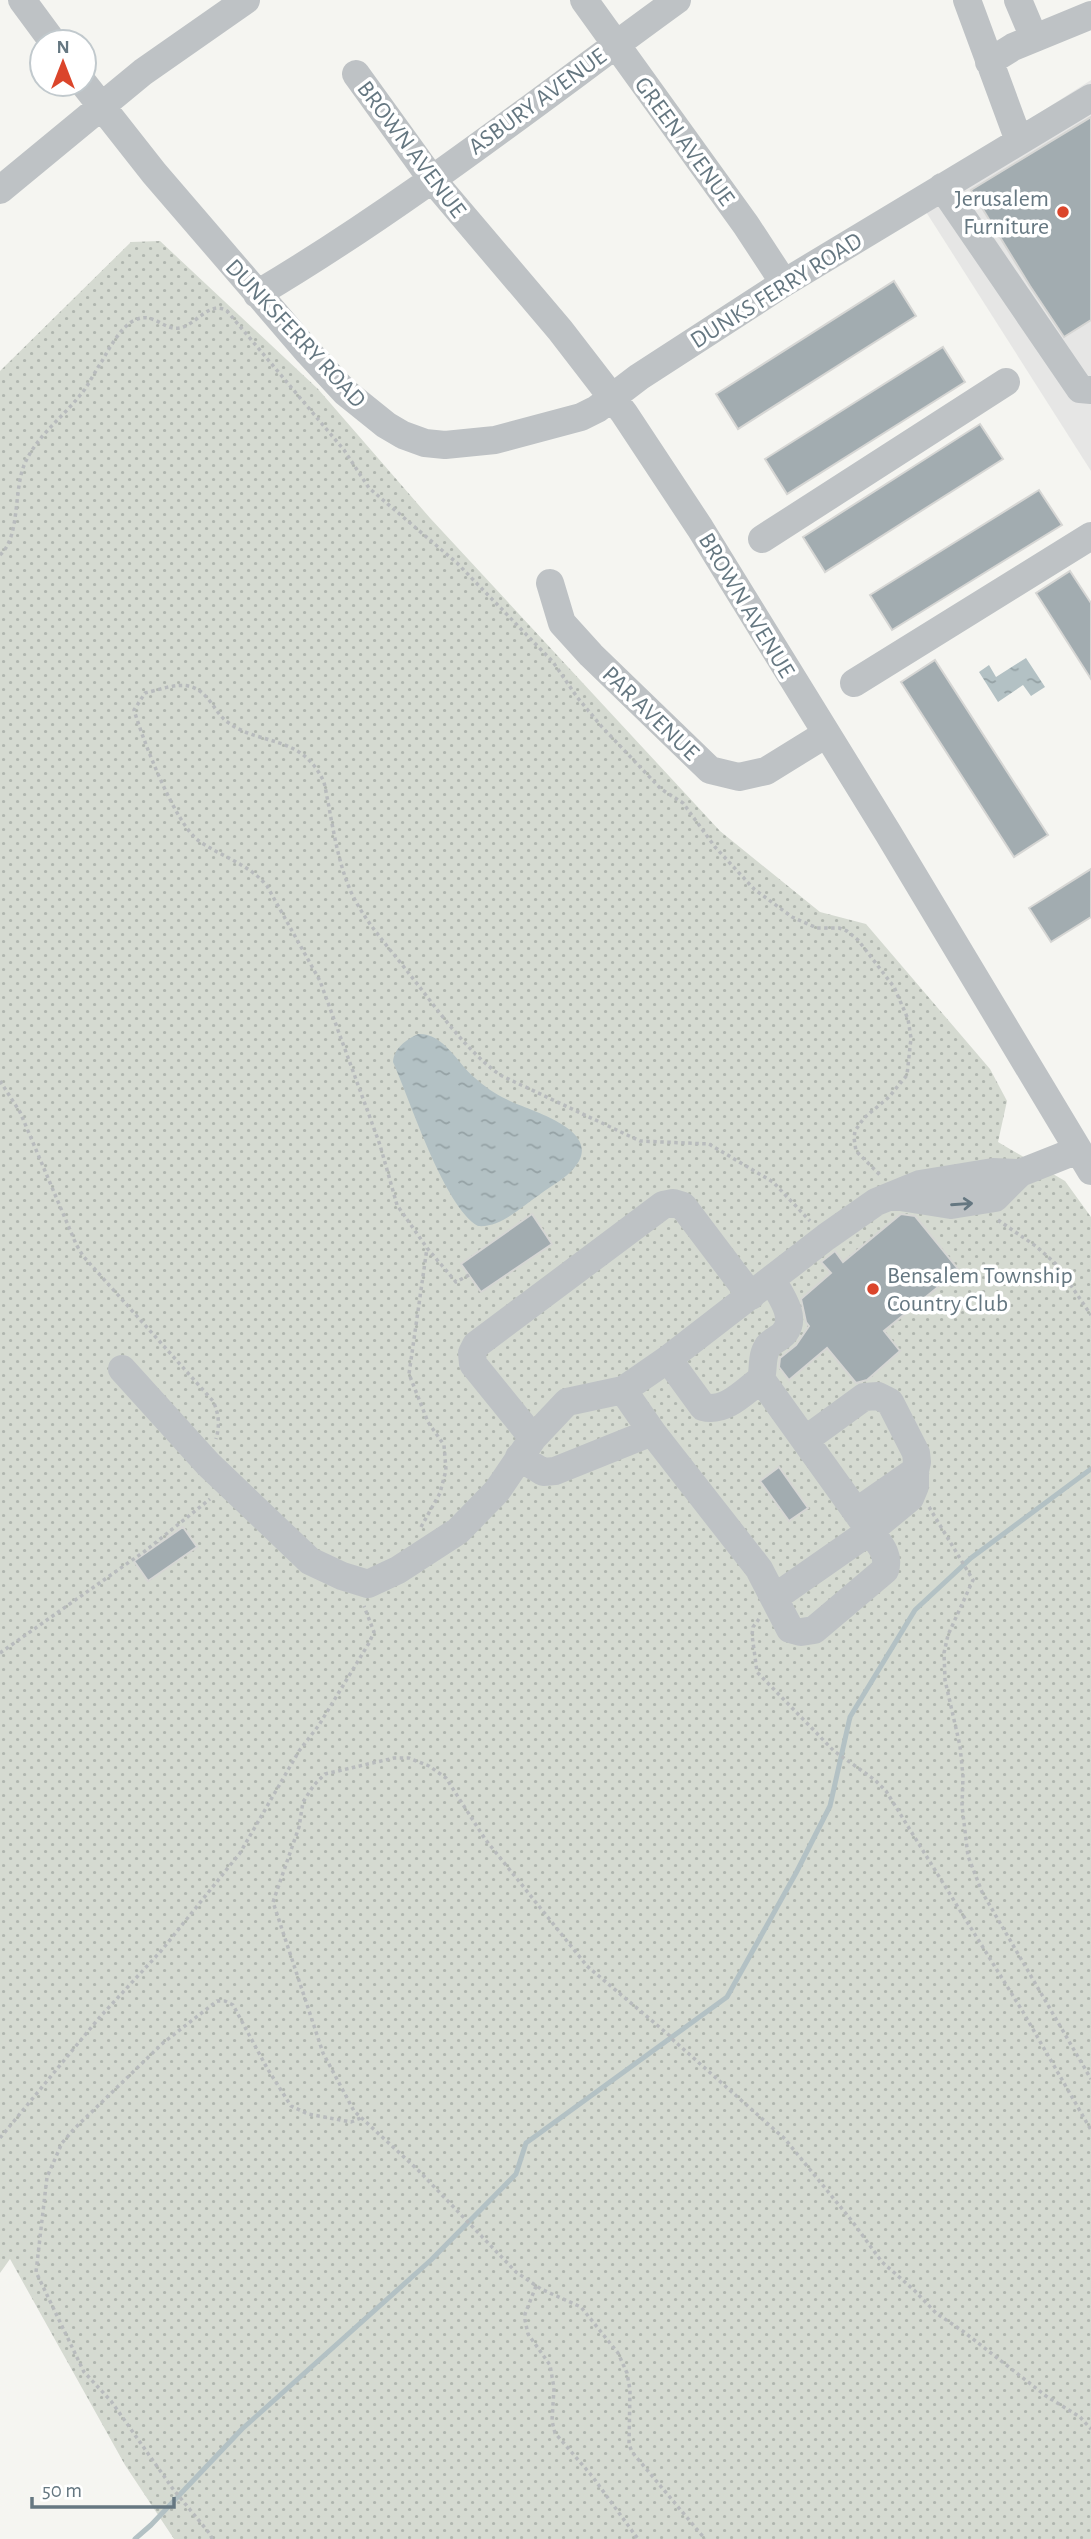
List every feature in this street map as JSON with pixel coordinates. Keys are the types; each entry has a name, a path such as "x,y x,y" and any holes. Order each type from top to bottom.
{"street":[{"path":"22,0 43,28"},
{"path":"98,92 143,72 246,0"},
{"name":"GREEN AVENUE","path":"584,0 746,225 784,283"},
{"name":"ASBURY AVENUE","path":"257,294 298,270 431,178 677,0"},
{"path":"967,0 1019,141"},
{"path":"1018,0 1034,38"},
{"path":"989,62 1013,47 1091,15"},
{"name":"BROWN AVENUE","path":"356,74 431,178 613,397 700,527 1085,1160"},
{"path":"0,190 89,98"},
{"name":"DUNKSFERRY ROAD","path":"94,98 257,294 345,392 403,435 425,443 445,446 495,440 581,417 613,397"},
{"name":"DUNKS FERRY ROAD","path":"613,397 639,377 784,283 1091,98"},
{"path":"942,187 1080,389 1091,390"},
{"path":"762,539 1006,382"},
{"path":"854,683 1091,536"},
{"name":"PAR AVENUE","path":"550,583 562,623 590,655 710,770 739,777 766,771 826,734"},
{"path":"122,1369 208,1464 310,1561 342,1576 368,1584 398,1570 458,1531 496,1491 526,1448 567,1402 622,1390 668,1359 826,1237 876,1202 920,1184 993,1172 1020,1174 1085,1160"},
{"path":"894,1196 951,1205 973,1203 995,1198 1020,1174"},
{"path":"622,1390 759,1569 790,1629 802,1632 814,1630 885,1570 885,1553 761,1379 763,1357 769,1345 785,1334 790,1323 789,1312 762,1288 683,1206 673,1203 663,1205 476,1345 472,1353 473,1364 543,1472 555,1471 652,1432"},
{"path":"668,1359 703,1407 712,1410 722,1408 761,1379"},
{"path":"774,1598 863,1521 910,1499 915,1486 916,1453 890,1402 878,1396 864,1397 805,1440"}],"path":[{"path":"0,555 9,541 23,466 35,445 85,389 111,346 129,324 150,317 167,327 180,328 210,310 222,308 227,311 344,450 369,488 457,563 554,662 577,697 602,727 661,789 683,803 715,847 754,889 792,917 817,928 839,928 847,931 858,940 887,978 908,1019 911,1038 910,1063 907,1076 889,1097 864,1118 855,1130 854,1138 856,1151 888,1184 894,1196"},
{"path":"469,1275 456,1282 427,1248 397,1205 380,1145 320,981 293,929 261,878 240,863 197,840 176,810 147,748 134,710 145,692 179,685 197,688 228,722 291,747 319,771 324,782 340,860 352,892 370,925 462,1040 489,1067 500,1075 640,1141 709,1144 773,1182 826,1237"},
{"path":"0,1081 20,1112 83,1256 214,1401 219,1414 219,1429 208,1464"},
{"path":"973,1203 1037,1247 1056,1265 1091,1315"},
{"path":"419,1532 440,1493 446,1470 444,1445 428,1422 409,1374 427,1248"},
{"path":"0,1653 145,1551 228,1484"},
{"path":"927,1503 937,1524 973,1580 948,1635 944,1653 946,1680 960,1746 962,1806 968,1856 982,1892 1091,2080"},
{"path":"0,2138 99,2018 161,1951 240,1853 299,1751 319,1725 369,1643 374,1632 365,1608 368,1584"},
{"path":"774,1598 753,1627 757,1672 834,1751 886,1791 1023,2012 1091,2130"},
{"path":"705,2539 632,2452 629,2444 630,2390 627,2373 618,2353 581,2307 536,2286 516,2272 418,2170 354,2111 323,2053 273,1902 299,1827 303,1802 325,1774 394,1758 410,1758 429,1766 446,1778 485,1839 587,1966 785,2139 882,2262 936,2314 964,2332 1046,2396 1080,2417 1091,2429"},
{"path":"212,2539 111,2402 84,2372 36,2273 47,2177 62,2143 74,2129 163,2043 217,2001 233,2005 291,2106 308,2114 351,2122 362,2118"},
{"path":"536,2286 525,2320 527,2334 550,2365 554,2388 552,2421 555,2433 592,2476 638,2539"}],"shaded area":[{"path":"1091,80 1091,471 914,193"},
{"path":"160,241 318,389 430,518 720,831 820,912 866,924 990,1069 1007,1101 998,1142 1065,1181 1091,1217 1091,2539 174,2539 125,2465 10,2259 0,2273 0,371 131,242"}],"water":[{"path":"1026,658 1045,687 1031,696 1023,685 998,702 979,672 989,665 996,677"},
{"path":"418,1034 435,1038 443,1044 468,1072 494,1092 569,1129 582,1149 576,1166 561,1180 510,1216 495,1224 478,1226 465,1215 441,1176 393,1062 398,1049"}],"building":[{"path":"1091,117 1091,320 1064,337 971,190"},
{"path":"894,281 916,316 738,429 716,394"},
{"path":"943,347 965,382 787,494 765,459"},
{"path":"980,424 1003,459 825,572 803,537"},
{"path":"1039,490 1062,525 892,630 870,595"},
{"path":"1070,571 1091,603 1091,679 1036,593"},
{"path":"935,660 1048,835 1014,857 901,682"},
{"path":"1091,869 1091,917 1051,942 1029,908"},
{"path":"532,1214 552,1244 481,1292 461,1264"},
{"name":"Bensalem Township Country Club","path":"901,1214 915,1216 959,1270 884,1331 900,1351 867,1380 856,1383 827,1348 789,1380 779,1367 780,1358 796,1345 809,1326 801,1299 831,1273 821,1262 835,1251 843,1262"},
{"path":"779,1467 808,1508 789,1521 760,1481"},
{"path":"183,1527 197,1547 148,1581 134,1561"}],"waterway":[{"path":"135,2539 242,2429 431,2260 516,2174 526,2143 727,1997 830,1806 850,1717 915,1610 971,1558 1091,1469"}],"place":[{"name":"Jerusalem Furniture","path":"1063,212"},
{"name":"Bensalem Township Country Club","path":"873,1289"}]}
